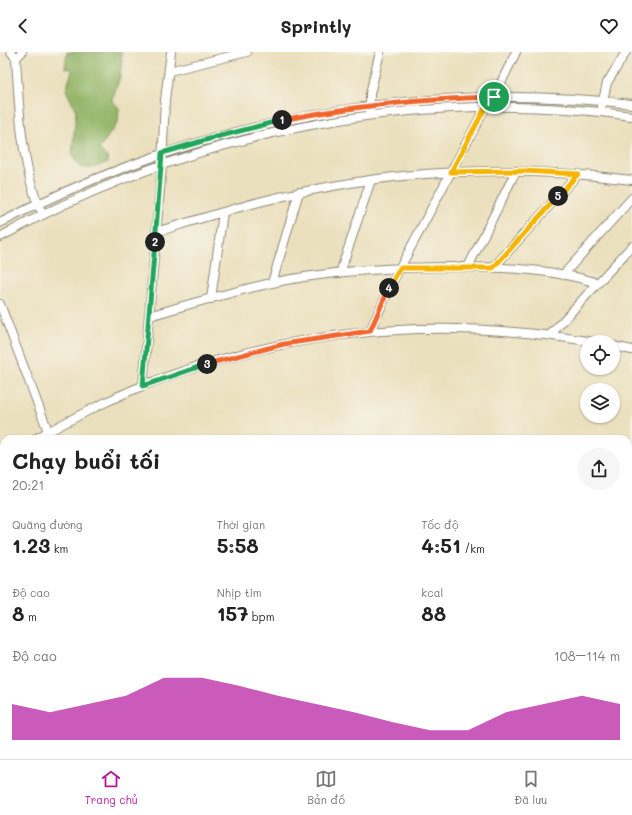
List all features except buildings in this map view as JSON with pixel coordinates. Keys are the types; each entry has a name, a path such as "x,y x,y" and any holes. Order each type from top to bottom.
{"street":[{"path":"143,386 162,165 168,71 171,52"},
{"path":"369,117 370,94 380,52"},
{"path":"370,331 400,268 485,108 494,97 516,52"},
{"path":"601,112 602,101 607,84 626,52"},
{"path":"168,71 242,53"},
{"path":"16,54 22,124 28,162 38,204 43,214"},
{"path":"0,224 38,204 82,184 162,153 260,125 306,115 426,100 494,97 541,97 632,104"},
{"path":"0,237 43,214 162,165 210,149 266,134 369,117 414,112 485,108 538,108 601,112 632,116"},
{"path":"468,267 516,171"},
{"path":"156,232 223,212 299,192 371,180 451,172 516,171 578,174 632,180"},
{"path":"493,268 578,174"},
{"path":"340,273 371,180"},
{"path":"272,283 299,192"},
{"path":"563,275 632,198"},
{"path":"211,299 223,212"},
{"path":"550,335 632,246"},
{"path":"149,316 272,283 340,273 400,268 493,268 563,275 598,283"},
{"path":"0,304 50,435 143,386 188,369 255,351 308,340 370,331 450,328 510,331 580,340"},
{"path":"620,347 632,350"}],"green space":[{"path":"67,52 122,52 120,77 112,100 119,108 118,122 99,149 107,157 108,162 92,168 82,168 72,156 76,111 66,90 72,71 70,68 65,69"}],"route":[{"path":"494,97 485,108 451,172 523,171 578,174 493,268 400,268 370,331 284,344 236,355 164,377 143,386 162,153 260,125 306,115 360,107 426,100 494,97"}]}
